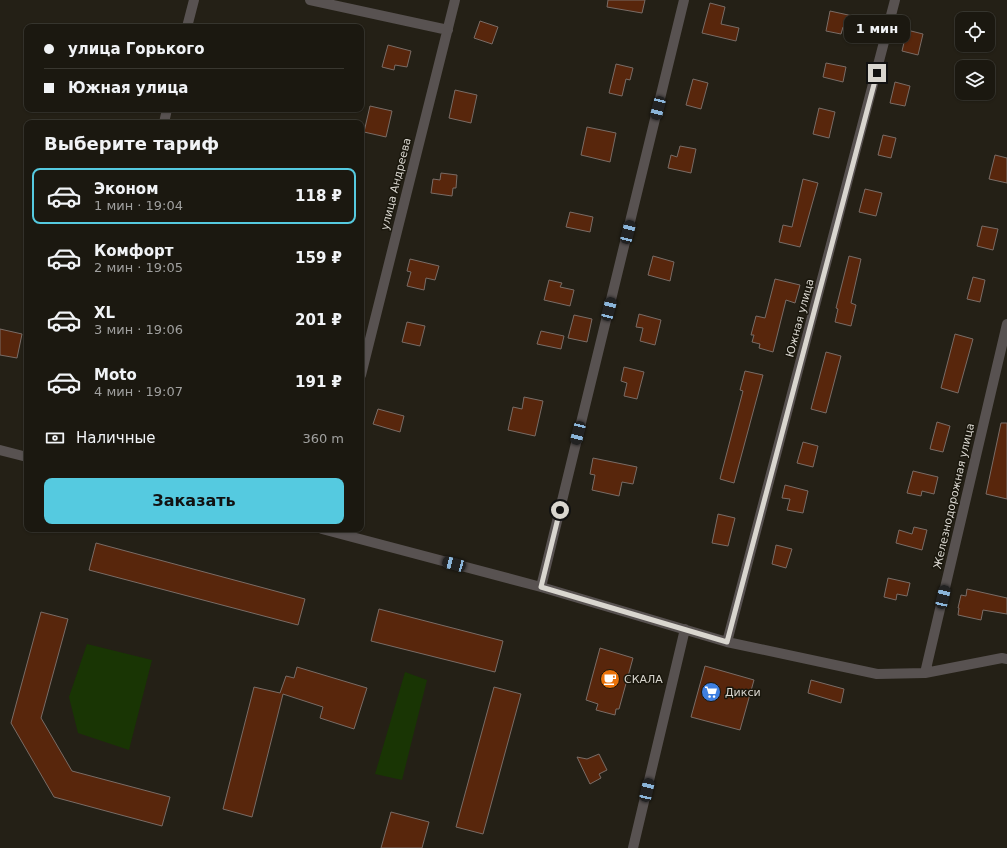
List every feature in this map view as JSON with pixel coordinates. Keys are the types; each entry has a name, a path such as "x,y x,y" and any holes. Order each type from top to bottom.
{"street":[{"path":"188,24 194,0"},
{"path":"310,0 448,30"},
{"name":"улица Андреева","path":"364,362 455,0"},
{"path":"541,587 684,0"},
{"name":"Южная улица","path":"727,642 895,0"},
{"name":"Железнодорожная улица","path":"925,673 1007,324"},
{"path":"0,450 24,456"},
{"path":"333,532 541,587 727,642 877,674 925,673 1002,658 1007,659"},
{"path":"633,848 685,629"}],"green space":[{"path":"87,644 152,660 129,750 78,733 69,697"},
{"path":"405,672 427,680 402,780 375,774"}],"building":[{"path":"608,0 645,0 642,13 607,7"},
{"path":"710,3 725,7 721,24 739,28 736,41 702,33"},
{"path":"830,11 862,18 859,31 843,27 841,34 826,31"},
{"path":"480,21 498,27 492,44 474,38"},
{"path":"907,30 923,34 918,55 902,51"},
{"path":"388,45 411,51 407,67 395,65 394,70 382,67"},
{"path":"826,63 846,67 843,82 823,77"},
{"path":"616,64 633,68 630,80 626,79 622,96 609,93"},
{"path":"693,79 708,83 701,109 686,105"},
{"path":"895,82 910,86 905,106 890,103"},
{"path":"455,90 477,95 471,123 449,118"},
{"path":"370,106 392,111 386,137 364,132"},
{"path":"819,108 835,112 829,138 813,134"},
{"path":"587,127 616,133 610,162 581,155"},
{"path":"883,135 896,138 891,158 878,155"},
{"path":"680,146 696,149 691,173 668,168 671,155 677,157"},
{"path":"995,155 1007,158 1007,183 989,179"},
{"path":"441,173 457,175 456,188 453,188 452,196 431,193 433,179 440,180"},
{"path":"803,179 818,183 800,247 779,242 783,225 792,227"},
{"path":"865,189 882,193 876,216 859,212"},
{"path":"570,212 593,217 590,232 566,227"},
{"path":"982,226 998,229 993,250 977,246"},
{"path":"653,256 674,262 670,281 648,275"},
{"path":"849,256 861,259 851,303 856,305 851,326 835,322 838,309 836,308"},
{"path":"410,259 439,266 435,280 426,278 424,290 407,286 411,272 407,271"},
{"path":"973,277 985,280 980,302 967,299"},
{"path":"775,279 800,285 795,303 786,300 773,352 759,348 760,344 752,342 754,335 751,335 756,316 765,318"},
{"path":"549,280 562,283 560,287 574,290 570,306 544,300"},
{"path":"639,314 661,320 655,345 640,341 643,328 636,327"},
{"path":"574,315 592,319 587,342 568,338"},
{"path":"407,322 425,326 420,346 402,342"},
{"path":"0,329 22,334 17,358 0,355"},
{"path":"541,331 564,336 561,349 537,344"},
{"path":"955,334 973,339 958,393 941,388"},
{"path":"826,352 841,356 826,413 811,409"},
{"path":"624,367 644,372 637,399 624,396 627,383 621,381"},
{"path":"745,371 763,375 734,483 720,479 743,391 740,390"},
{"path":"524,397 543,401 535,436 508,430 513,407 522,409"},
{"path":"378,409 404,416 400,432 373,424"},
{"path":"937,422 950,426 943,452 930,449"},
{"path":"1001,423 1007,423 1007,499 986,494"},
{"path":"803,442 818,446 813,467 797,463"},
{"path":"593,458 637,467 633,484 622,482 619,496 592,490 595,475 590,474"},
{"path":"913,471 938,477 934,494 922,491 921,496 907,493"},
{"path":"785,485 808,491 803,513 787,510 790,499 782,498"},
{"path":"718,514 735,518 728,546 712,543"},
{"path":"914,527 927,530 922,550 896,543 899,530 912,534"},
{"path":"96,543 305,599 298,625 89,570"},
{"path":"776,545 792,549 786,568 772,564"},
{"path":"888,578 910,583 907,596 897,594 896,600 884,597"},
{"path":"967,589 1007,598 1007,614 983,610 981,620 958,615 961,595 966,596"},
{"path":"379,609 503,641 495,672 371,641"},
{"path":"41,612 68,619 41,718 72,771 170,797 162,826 54,797 11,723"},
{"name":"СКАЛА","path":"600,648 633,658 619,709 616,709 615,715 596,710 598,704 586,700"},
{"path":"705,666 754,680 740,730 691,717"},
{"path":"297,667 367,688 354,729 320,718 323,707 283,694 252,817 223,809 254,687 280,693 286,676 294,678"},
{"path":"811,680 844,689 841,703 808,693"},
{"path":"494,687 521,694 483,834 456,827"},
{"path":"599,754 607,770 599,774 601,778 590,784 577,757 587,759"},
{"path":"391,812 429,822 422,848 381,848"}],"place":[{"name":"СКАЛА","path":"610,679"},
{"name":"Дикси","path":"711,692"}],"route":[{"path":"560,510 541,587 727,642 877,73"}]}
